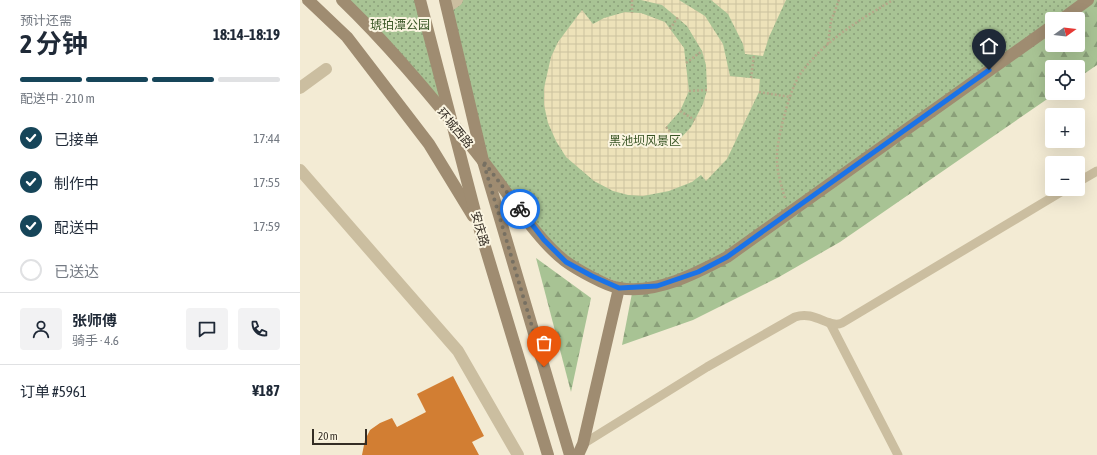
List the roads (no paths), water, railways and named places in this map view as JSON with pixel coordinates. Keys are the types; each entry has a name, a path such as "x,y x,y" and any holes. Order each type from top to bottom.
{"street":[{"path":"308,0 347,37 429,144 479,227"},
{"name":"环城西路","path":"342,0 397,57 483,161 555,252 566,262 619,288 657,286 698,272 727,257 789,211 1045,31"},
{"name":"安庆路","path":"420,0 454,126 479,227 548,455"},
{"path":"446,4 457,0"},
{"path":"1072,12 1088,0"},
{"name":"安庆路","path":"446,4 483,161 570,455"},
{"path":"300,88 326,69"},
{"path":"300,170 458,351 518,455"},
{"path":"580,449 619,288"}],"lane":[{"path":"1085,178 1097,171"},
{"path":"580,449 706,367 796,317 804,314 812,315 837,325 842,323 1054,196"},
{"path":"830,323 898,455"}],"park label":[{"name":"琥珀潭公园","path":"400,25"},
{"name":"黑池坝风景区","path":"645,141"}]}
